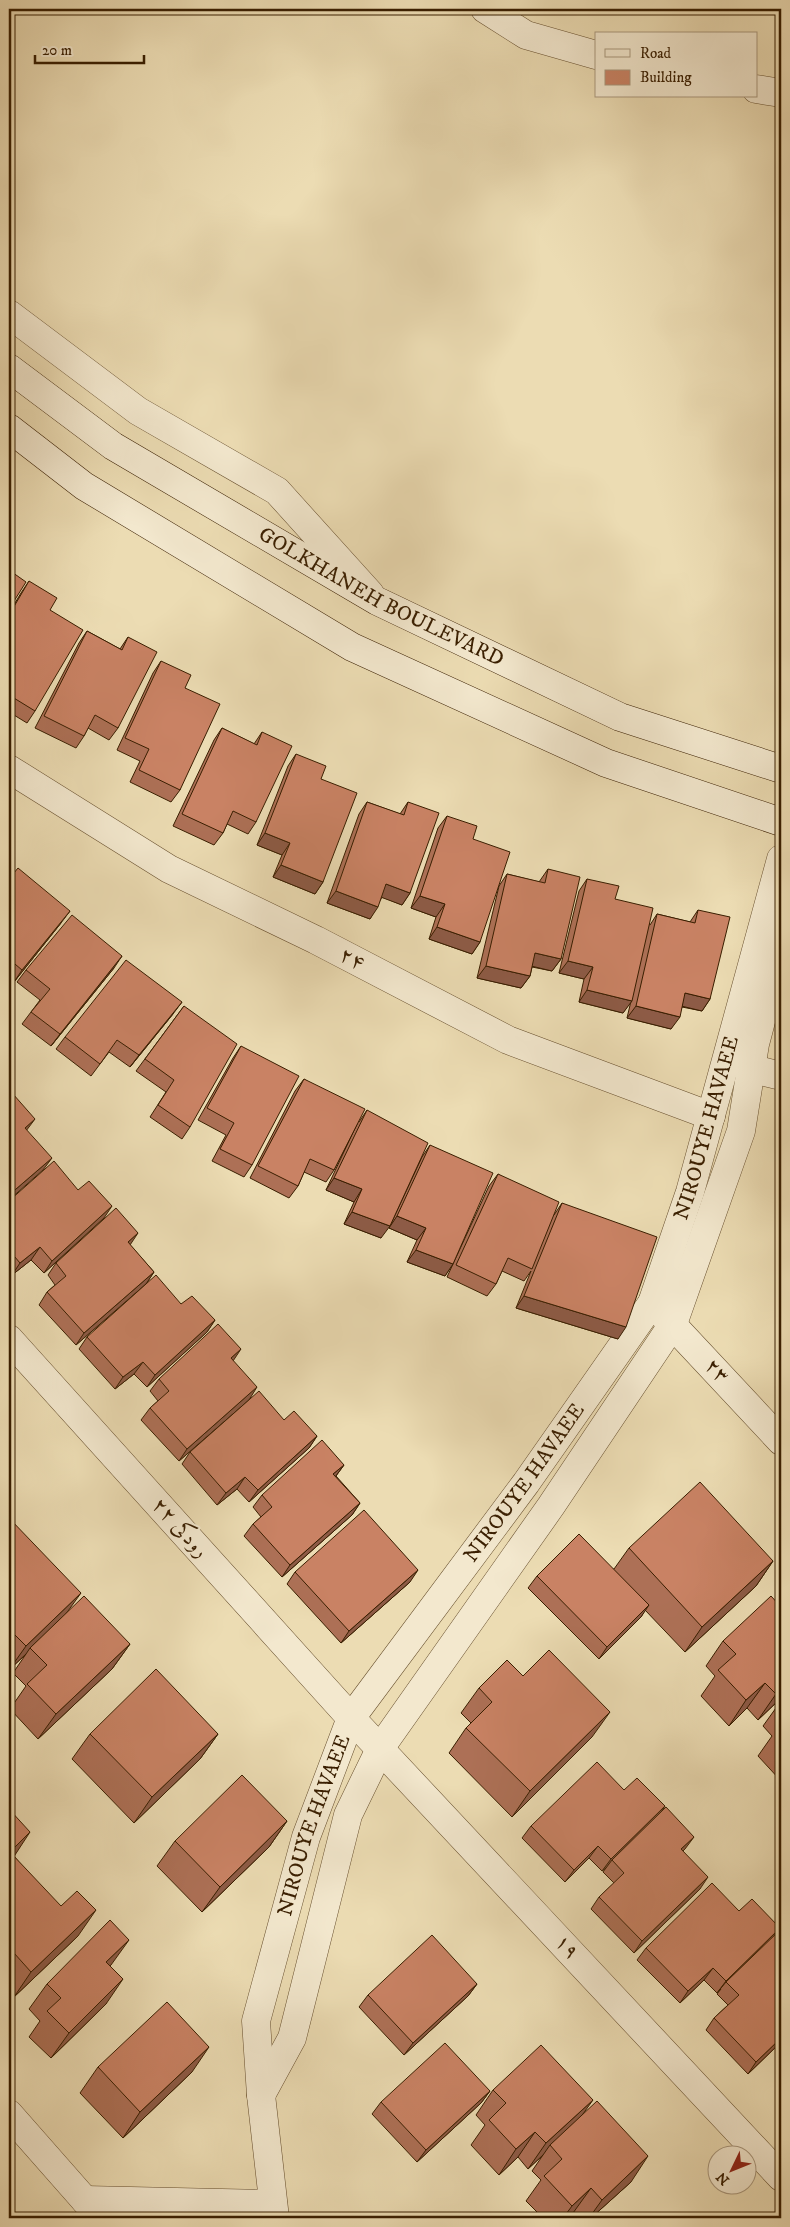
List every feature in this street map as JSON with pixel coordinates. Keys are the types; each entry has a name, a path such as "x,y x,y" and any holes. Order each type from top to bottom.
{"street":[{"path":"486,9 526,36 595,55"},
{"path":"758,89 781,93"},
{"path":"9,314 138,411 277,491 376,601"},
{"name":"GOLKHANEH BOULEVARD","path":"9,368 113,446 376,601 620,717 781,769"},
{"path":"9,428 84,486 352,647 606,763 781,822"},
{"name":"۲۴","path":"9,769 169,869 316,940 508,1040 711,1116 741,1131"},
{"name":"NIROUYE HAVAEE","path":"274,2211 261,2095 256,2021 306,1837 351,1718 526,1483 652,1303 690,1192 781,859"},
{"name":"NIROUYE HAVAEE","path":"261,2095 292,2038 348,1815 381,1747 551,1506 673,1324 741,1131 756,1044 781,945"},
{"path":"753,1069 781,1076"},
{"name":"۲۳","path":"652,1303 781,1441"},
{"name":"رودکی ۲۲","path":"9,1339 351,1718"},
{"name":"۱۹","path":"351,1718 381,1747 781,2177"},
{"path":"9,2114 93,2209 274,2211"}],"building":[{"path":"9,570 26,582 9,609"},
{"path":"29,581 57,598 50,610 83,630 35,711 9,695 9,615"},
{"path":"87,631 122,650 128,637 157,652 118,728 95,715 84,736 44,716"},
{"path":"161,661 191,675 185,688 220,704 180,790 139,770 149,749 125,738"},
{"path":"222,728 257,745 262,732 292,746 256,822 233,811 223,833 182,814"},
{"path":"296,754 326,766 321,779 357,793 323,882 281,865 290,843 265,833"},
{"path":"367,802 404,815 408,802 439,813 410,893 386,884 378,907 336,891"},
{"path":"447,816 477,826 473,839 510,852 480,942 437,927 445,904 420,896"},
{"path":"9,859 13,863 9,868"},
{"path":"18,868 70,911 22,970 9,959 9,879"},
{"path":"548,869 580,877 561,959 535,953 530,976 486,966 507,874 545,883"},
{"path":"587,879 619,886 615,899 653,908 632,1001 587,990 593,967 568,961"},
{"path":"698,910 730,917 710,999 685,993 680,1017 636,1006 657,914 695,923"},
{"path":"72,915 122,956 60,1034 31,1012 50,989 26,970"},
{"path":"126,960 182,1002 139,1055 117,1040 100,1064 65,1037"},
{"path":"184,1006 237,1044 190,1127 158,1105 174,1080 145,1059"},
{"path":"241,1046 299,1076 252,1165 220,1149 234,1123 207,1108"},
{"path":"304,1079 365,1109 334,1170 310,1159 298,1186 258,1166"},
{"path":"13,1094 35,1119 25,1128 52,1158 9,1195 9,1098"},
{"path":"367,1110 428,1143 390,1226 352,1212 362,1189 334,1178"},
{"path":"430,1145 493,1173 453,1264 416,1250 426,1228 397,1216"},
{"path":"54,1161 78,1190 89,1181 112,1206 52,1261 40,1247 20,1263 9,1250 9,1201"},
{"path":"498,1174 559,1202 532,1269 508,1258 496,1284 456,1265"},
{"path":"562,1203 657,1237 626,1327 524,1296"},
{"path":"116,1208 138,1233 128,1242 154,1272 84,1333 47,1292 66,1276 56,1263"},
{"path":"156,1275 181,1304 192,1296 215,1320 155,1375 143,1362 123,1377 87,1337"},
{"path":"218,1324 241,1349 231,1358 257,1387 187,1449 150,1408 169,1391 159,1379"},
{"path":"259,1391 284,1420 294,1411 317,1436 258,1490 245,1477 226,1493 190,1452"},
{"path":"322,1440 344,1465 333,1474 360,1503 290,1565 253,1524 272,1507 262,1495"},
{"path":"700,1482 773,1561 702,1627 629,1548"},
{"path":"364,1510 418,1570 349,1631 295,1572"},
{"path":"9,1518 81,1593 26,1646 9,1629"},
{"path":"579,1534 649,1605 607,1647 537,1576"},
{"path":"84,1596 130,1644 56,1714 27,1684 47,1665 30,1648"},
{"path":"771,1596 781,1607 781,1689 776,1694 765,1683 746,1700 718,1670 736,1654 723,1641"},
{"path":"549,1650 610,1712 530,1791 466,1728 492,1702 479,1688 507,1660 523,1676"},
{"path":"156,1669 218,1734 152,1797 90,1734"},
{"path":"781,1726 781,1737 775,1731"},
{"path":"597,1762 624,1790 637,1778 665,1806 611,1859 598,1846 574,1870 531,1826"},
{"path":"242,1775 287,1821 220,1887 175,1841"},
{"path":"666,1807 694,1837 681,1849 708,1877 642,1941 599,1897 624,1873 612,1860"},
{"path":"9,1809 30,1832 10,1852 61,1906 77,1891 96,1910 31,1972 14,1953 9,1958"},
{"path":"712,1883 739,1911 752,1899 780,1928 726,1981 713,1968 688,1991 646,1948"},
{"path":"110,1920 129,1940 106,1962 123,1979 69,2033 47,2011 61,1998 47,1984"},
{"path":"781,1929 781,2038 756,2062 714,2018 739,1995 726,1982"},
{"path":"432,1935 477,1984 413,2043 368,1995"},
{"path":"167,2002 209,2047 140,2112 98,2067"},
{"path":"445,2043 490,2091 426,2150 381,2102"},
{"path":"541,2045 593,2100 546,2143 535,2132 516,2149 489,2120 506,2103 493,2090"},
{"path":"597,2101 648,2156 602,2200 591,2188 572,2206 544,2176 562,2159 550,2145"}]}
